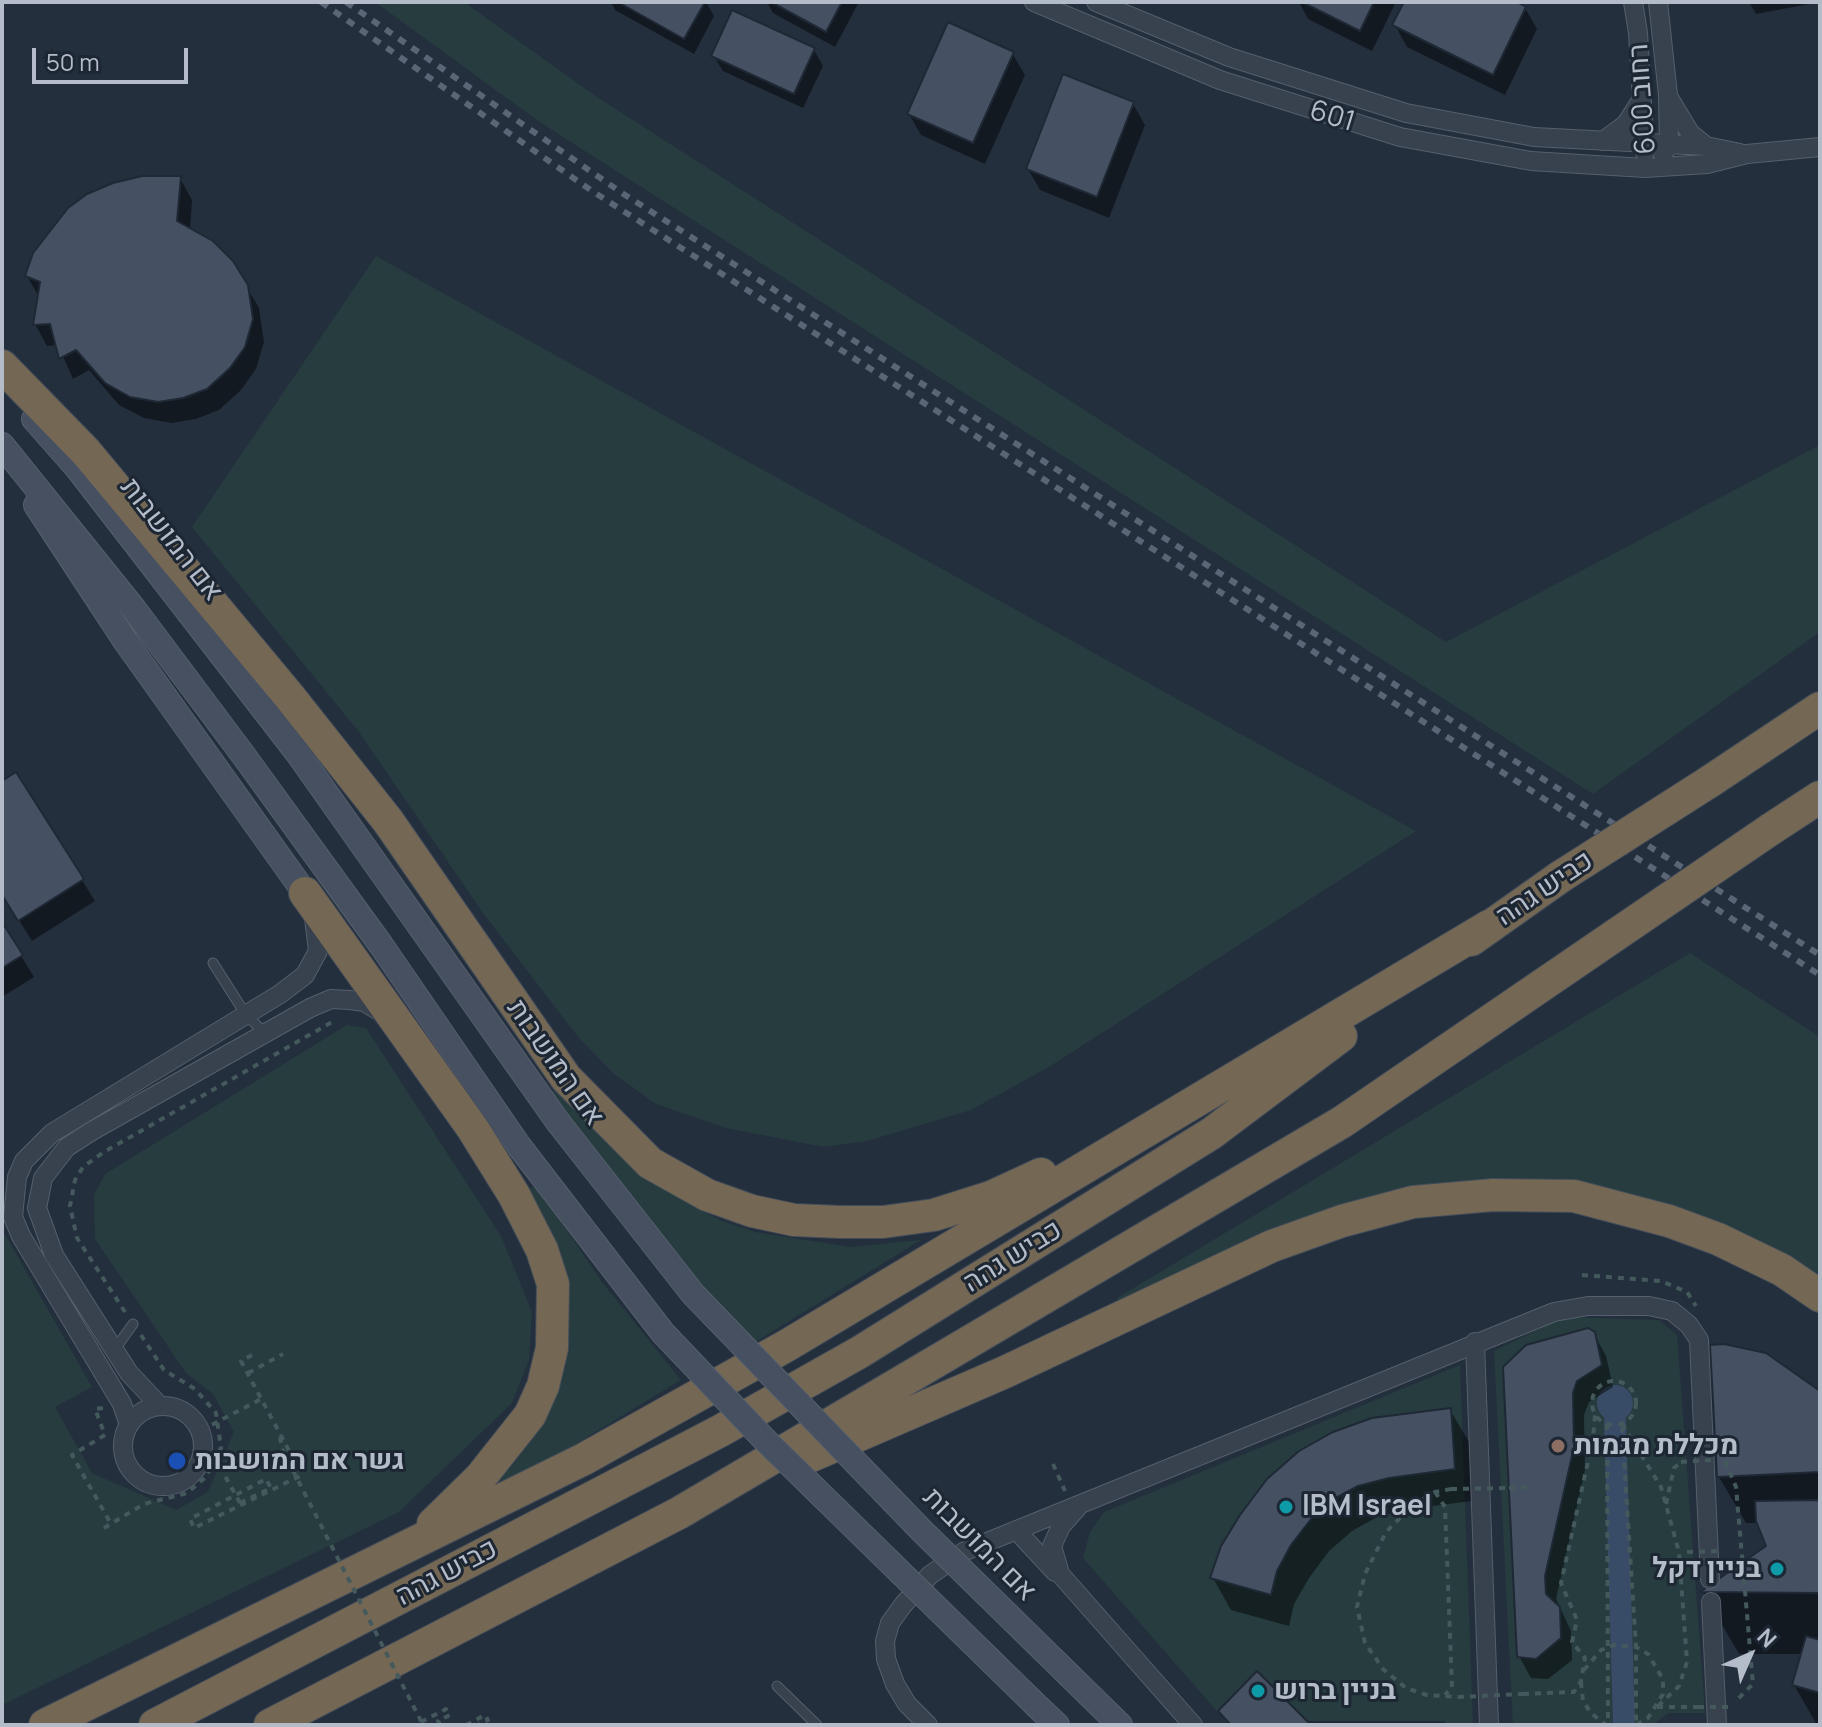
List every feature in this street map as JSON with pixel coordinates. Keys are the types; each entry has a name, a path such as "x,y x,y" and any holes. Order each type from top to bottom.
{"highway":[{"path":"2,366 86,452 341,761 388,821 566,1078 629,1144 667,1175 707,1195 752,1211 794,1220 883,1222 934,1215 991,1197 1196,1103"},
{"name":"כביש גהה","path":"155,1725 720,1431 860,1352 1212,1133 1489,926 1820,708"},
{"name":"כביש גהה","path":"270,1725 679,1513 1342,1122 1820,797"},
{"path":"305,893 514,1195 542,1250 553,1284 555,1318 543,1386 530,1415 508,1446 453,1507 405,1546"},
{"path":"45,1725 584,1459 786,1346 1489,926"},
{"path":"679,1513 1005,1372 1272,1246 1342,1221 1413,1202 1493,1195 1574,1196 1669,1221 1718,1239 1782,1270 1820,1296"}],"main road":[{"name":"אם המושבות","path":"2,384 78,469 299,755 558,1122 693,1294 910,1519 1120,1725"},
{"path":"2,446 71,560 305,893"},
{"path":"2,446 68,525 235,744 381,945 519,1146 663,1333 766,1441 1050,1720"}],"street":[{"name":"601","path":"1034,2 1220,80 1400,137 1531,161 1645,168 1707,164 1747,154"},
{"name":"601","path":"1096,2 1229,57 1406,113 1534,137 1706,146 1747,154"},
{"name":"רחוב 600","path":"1633,2 1643,97 1645,168"},
{"name":"רחוב 600","path":"1645,168 1660,158 1669,145 1668,95 1658,2"},
{"path":"1668,95 1690,133 1706,146"},
{"path":"1603,141 1626,124 1643,97"},
{"path":"1747,154 1820,147"},
{"path":"129,1425 122,1404 21,1236 13,1217 17,1177 24,1161 52,1133 291,986 314,963 319,935 305,893"},
{"path":"160,1406 137,1415 129,1425 123,1449 126,1461 142,1480 154,1485 179,1483 190,1476 202,1455 200,1431 184,1412 160,1406 142,1389 114,1352 54,1255 41,1227 37,1208 43,1178 67,1147 92,1131 331,999 350,1000 378,1009 404,1032"},
{"path":"928,1725 907,1704 895,1684 886,1659 885,1641 890,1623 930,1575 965,1551 1554,1312 1588,1306 1649,1306 1672,1311 1689,1325 1699,1340 1710,1579"},
{"path":"1475,1342 1489,1725"},
{"path":"1065,1582 1052,1546 1061,1526 1076,1506"},
{"path":"1016,1530 1193,1725"},
{"path":"1711,1602 1717,1725"}],"lane":[{"path":"213,963 246,1015 266,1033"},
{"path":"114,1352 133,1324"},
{"path":"777,1686 817,1725"}],"path":[{"path":"104,1528 144,1504 187,1493 217,1462 221,1448 219,1421 195,1389 164,1370 77,1238 70,1206 75,1180 83,1167 104,1152 344,1015 350,1000"},
{"path":"248,1373 283,1354"},
{"path":"252,1355 241,1361 422,1724 446,1709 450,1715 438,1721 440,1725"},
{"path":"142,1389 164,1370"},
{"path":"1595,1415 1609,1425 1620,1425 1629,1420 1637,1406 1634,1393 1623,1382 1616,1380 1599,1387 1592,1401 1595,1415 1593,1439 1561,1583 1577,1620 1572,1642 1585,1658 1581,1681 1583,1701 1591,1713 1607,1725"},
{"path":"261,1399 200,1431 217,1462 240,1503 271,1488 266,1479 190,1519 194,1528 300,1476"},
{"path":"111,1524 72,1455 105,1435 95,1409 122,1404"},
{"path":"1607,1725 1611,1646 1609,1425"},
{"path":"1620,1425 1661,1487 1679,1552 1687,1662 1679,1686 1635,1725"},
{"path":"1620,1425 1636,1647 1635,1725"},
{"path":"278,1431 282,1449 300,1476"},
{"path":"1657,1707 1731,1707 1753,1684 1736,1487 1724,1460 1681,1462 1674,1468 1666,1505"},
{"path":"1053,1464 1076,1506"},
{"path":"1528,1487 1451,1489 1435,1492 1413,1505 1386,1532 1365,1574 1357,1607 1365,1643 1383,1669 1406,1688 1427,1695 1458,1697 1574,1692 1590,1659 1611,1646 1636,1647 1658,1665 1663,1679 1663,1694 1657,1707"},
{"path":"1435,1492 1445,1507 1452,1687 1444,1696"},
{"path":"1679,1552 1720,1551"},
{"path":"466,1725 485,1715 488,1720 478,1725"}],"green space":[{"path":"375,2 464,2 597,97 1446,642 1820,445 1820,632 1593,794 541,123"},
{"path":"376,256 1416,831 1049,1067 971,1110 867,1141 824,1147 726,1128 656,1104 613,1073 578,1037 483,913 359,732 192,527"},
{"path":"1690,953 1820,1037 1820,1277 1749,1237 1455,1185 1121,1310 1117,1298"},
{"path":"347,1025 366,1028 501,1236 532,1312 529,1360 512,1403 399,1512 2,1705 2,1229 92,1387 55,1407 92,1473 176,1510 208,1492 234,1432 213,1394 186,1373 95,1239 94,1195 105,1174"},
{"path":"568,1090 655,1179 690,1205 722,1221 755,1232 850,1247 921,1240 752,1344 704,1292 547,1091"},
{"path":"536,1185 602,1282 681,1380 497,1492 492,1475 561,1371 518,1194"},
{"path":"1563,1317 1659,1320 1677,1335 1705,1713 1669,1713 1652,1725 1513,1725 1494,1351"},
{"path":"1460,1365 1473,1725 1229,1725 1083,1558 1090,1532 1104,1512"}],"water":[{"path":"1615,1385 1628,1390 1633,1403 1628,1416 1615,1421 1602,1416 1597,1403 1602,1390"}],"building":[{"path":"618,2 705,2 684,39"},
{"path":"771,2 842,2 826,32"},
{"path":"1302,2 1374,2 1360,31"},
{"path":"1404,2 1517,2 1526,7 1493,75 1392,25"},
{"path":"732,10 815,48 794,94 711,56"},
{"path":"948,22 1014,52 973,143 907,114"},
{"path":"1063,74 1134,102 1097,197 1026,169"},
{"path":"142,176 181,176 177,221 213,241 233,261 248,285 253,319 245,347 230,368 207,389 183,398 158,402 130,397 105,383 76,350 59,359 50,324 33,325 40,282 25,276 33,253 68,208 87,194"},
{"path":"16,772 84,879 18,921 2,895 2,781"},
{"path":"2,922 23,955 2,968"},
{"path":"1588,1328 1595,1332 1602,1365 1577,1381 1573,1393 1574,1447 1545,1576 1546,1594 1560,1607 1561,1638 1536,1659 1517,1657 1503,1367 1526,1345"},
{"path":"1724,1344 1766,1353 1820,1391 1820,1472 1717,1477 1710,1345"},
{"name":"IBM Israel","path":"1451,1408 1455,1469 1389,1478 1358,1486 1334,1499 1311,1519 1291,1545 1277,1571 1271,1595 1210,1578 1221,1546 1240,1515 1267,1479 1299,1451 1333,1432 1372,1418"},
{"name":"בניין דקל","path":"1820,1500 1820,1593 1700,1592 1766,1546 1756,1521 1755,1501"},
{"path":"1806,1636 1820,1640 1820,1693 1792,1685"},
{"name":"בניין ברוש","path":"1257,1671 1308,1722 1444,1722 1444,1725 1231,1725 1218,1711"}],"waterway":[{"path":"1615,1421 1624,1725"}],"railway":[{"path":"321,2 592,191 1820,975"},
{"path":"346,2 622,193 1820,955"}],"place":[{"name":"מכללת מגמות","path":"1558,1446"},
{"name":"גשר אם המושבות","path":"177,1461"},
{"name":"IBM Israel","path":"1286,1507"},
{"name":"בניין דקל","path":"1777,1569"},
{"name":"בניין ברוש","path":"1258,1691"}]}
